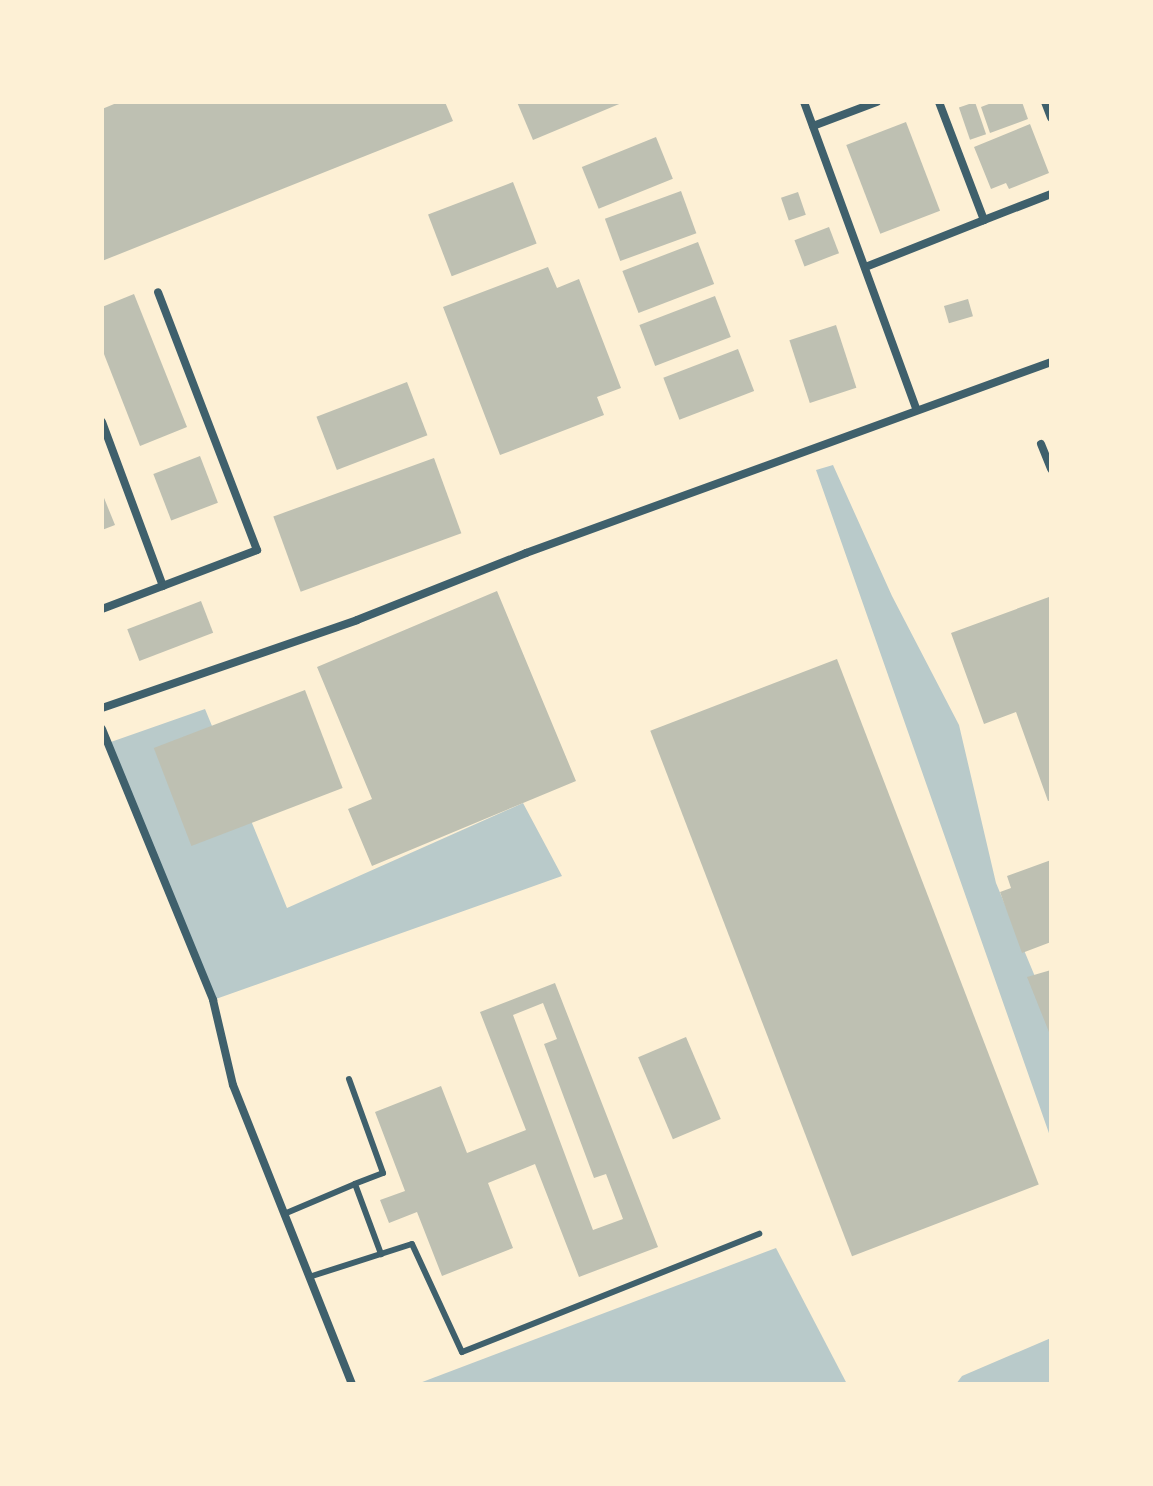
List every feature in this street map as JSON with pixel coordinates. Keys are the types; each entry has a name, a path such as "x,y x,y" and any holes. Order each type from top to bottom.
{"street":[{"path":"804,102 868,266 917,410"},
{"path":"813,126 877,102"},
{"path":"939,102 984,220"},
{"path":"1045,102 1051,118"},
{"path":"868,266 1051,194"},
{"path":"102,609 257,550 158,292"},
{"path":"102,708 357,620 1051,362"},
{"path":"102,422 163,586"},
{"path":"1041,444 1051,469"},
{"path":"102,729 213,1000 233,1085 352,1384"}],"lane":[{"path":"284,1214 383,1173 349,1079"},
{"path":"355,1184 381,1254"},
{"path":"309,1277 412,1244 462,1352 759,1234"}],"shaded area":[{"path":"833,465 892,596 959,725 996,883 1051,1015 1051,1139 816,470"},
{"path":"205,709 287,908 523,803 562,876 213,1000 108,743"},
{"path":"776,1248 847,1384 417,1384"},
{"path":"1051,1338 1051,1384 956,1384 962,1376"}],"building":[{"path":"119,102 445,102 453,121 102,261 102,109"},
{"path":"517,102 624,102 533,140"},
{"path":"975,102 986,134 970,140 959,108"},
{"path":"994,102 1022,102 1028,119 990,133 981,107"},
{"path":"906,122 940,211 880,234 846,145"},
{"path":"1030,124 1049,173 1009,189 1006,183 991,189 974,147"},
{"path":"656,137 673,179 599,209 582,167"},
{"path":"513,182 537,244 452,276 428,215"},
{"path":"681,191 696,233 620,261 605,219"},
{"path":"798,192 806,215 789,221 781,198"},
{"path":"829,227 839,253 804,266 794,240"},
{"path":"698,242 714,284 639,313 622,271"},
{"path":"548,267 557,288 579,279 621,388 597,397 604,415 500,455 443,307"},
{"path":"134,294 187,427 140,446 102,349 102,307"},
{"path":"715,296 731,337 655,366 639,325"},
{"path":"968,299 973,316 949,323 944,306"},
{"path":"836,325 856,388 810,403 789,340"},
{"path":"738,349 754,391 679,420 663,378"},
{"path":"407,382 427,435 337,470 316,417"},
{"path":"200,456 218,503 171,521 153,474"},
{"path":"434,458 461,533 301,592 273,516"},
{"path":"102,493 115,525 102,530"},
{"path":"497,591 576,781 372,866 348,809 372,799 317,667"},
{"path":"1049,597 1051,800 1048,801 1016,712 984,724 951,633"},
{"path":"201,601 213,633 139,661 127,629"},
{"path":"837,659 1039,1185 852,1256 650,731"},
{"path":"305,690 343,788 191,846 154,748"},
{"path":"1051,860 1051,942 1022,953 1000,892 1011,888 1007,876"},
{"path":"1051,970 1051,1037 1027,977"},
{"path":"555,983 658,1247 579,1277 535,1164 488,1183 513,1248 442,1276 417,1212 389,1223 380,1200 405,1191 375,1112 441,1086 467,1153 526,1130 480,1012","holes":["543,1003 557,1039 544,1044 594,1178 606,1174 623,1219 593,1230 513,1015"]},
{"path":"686,1037 721,1119 673,1139 638,1057"}]}
